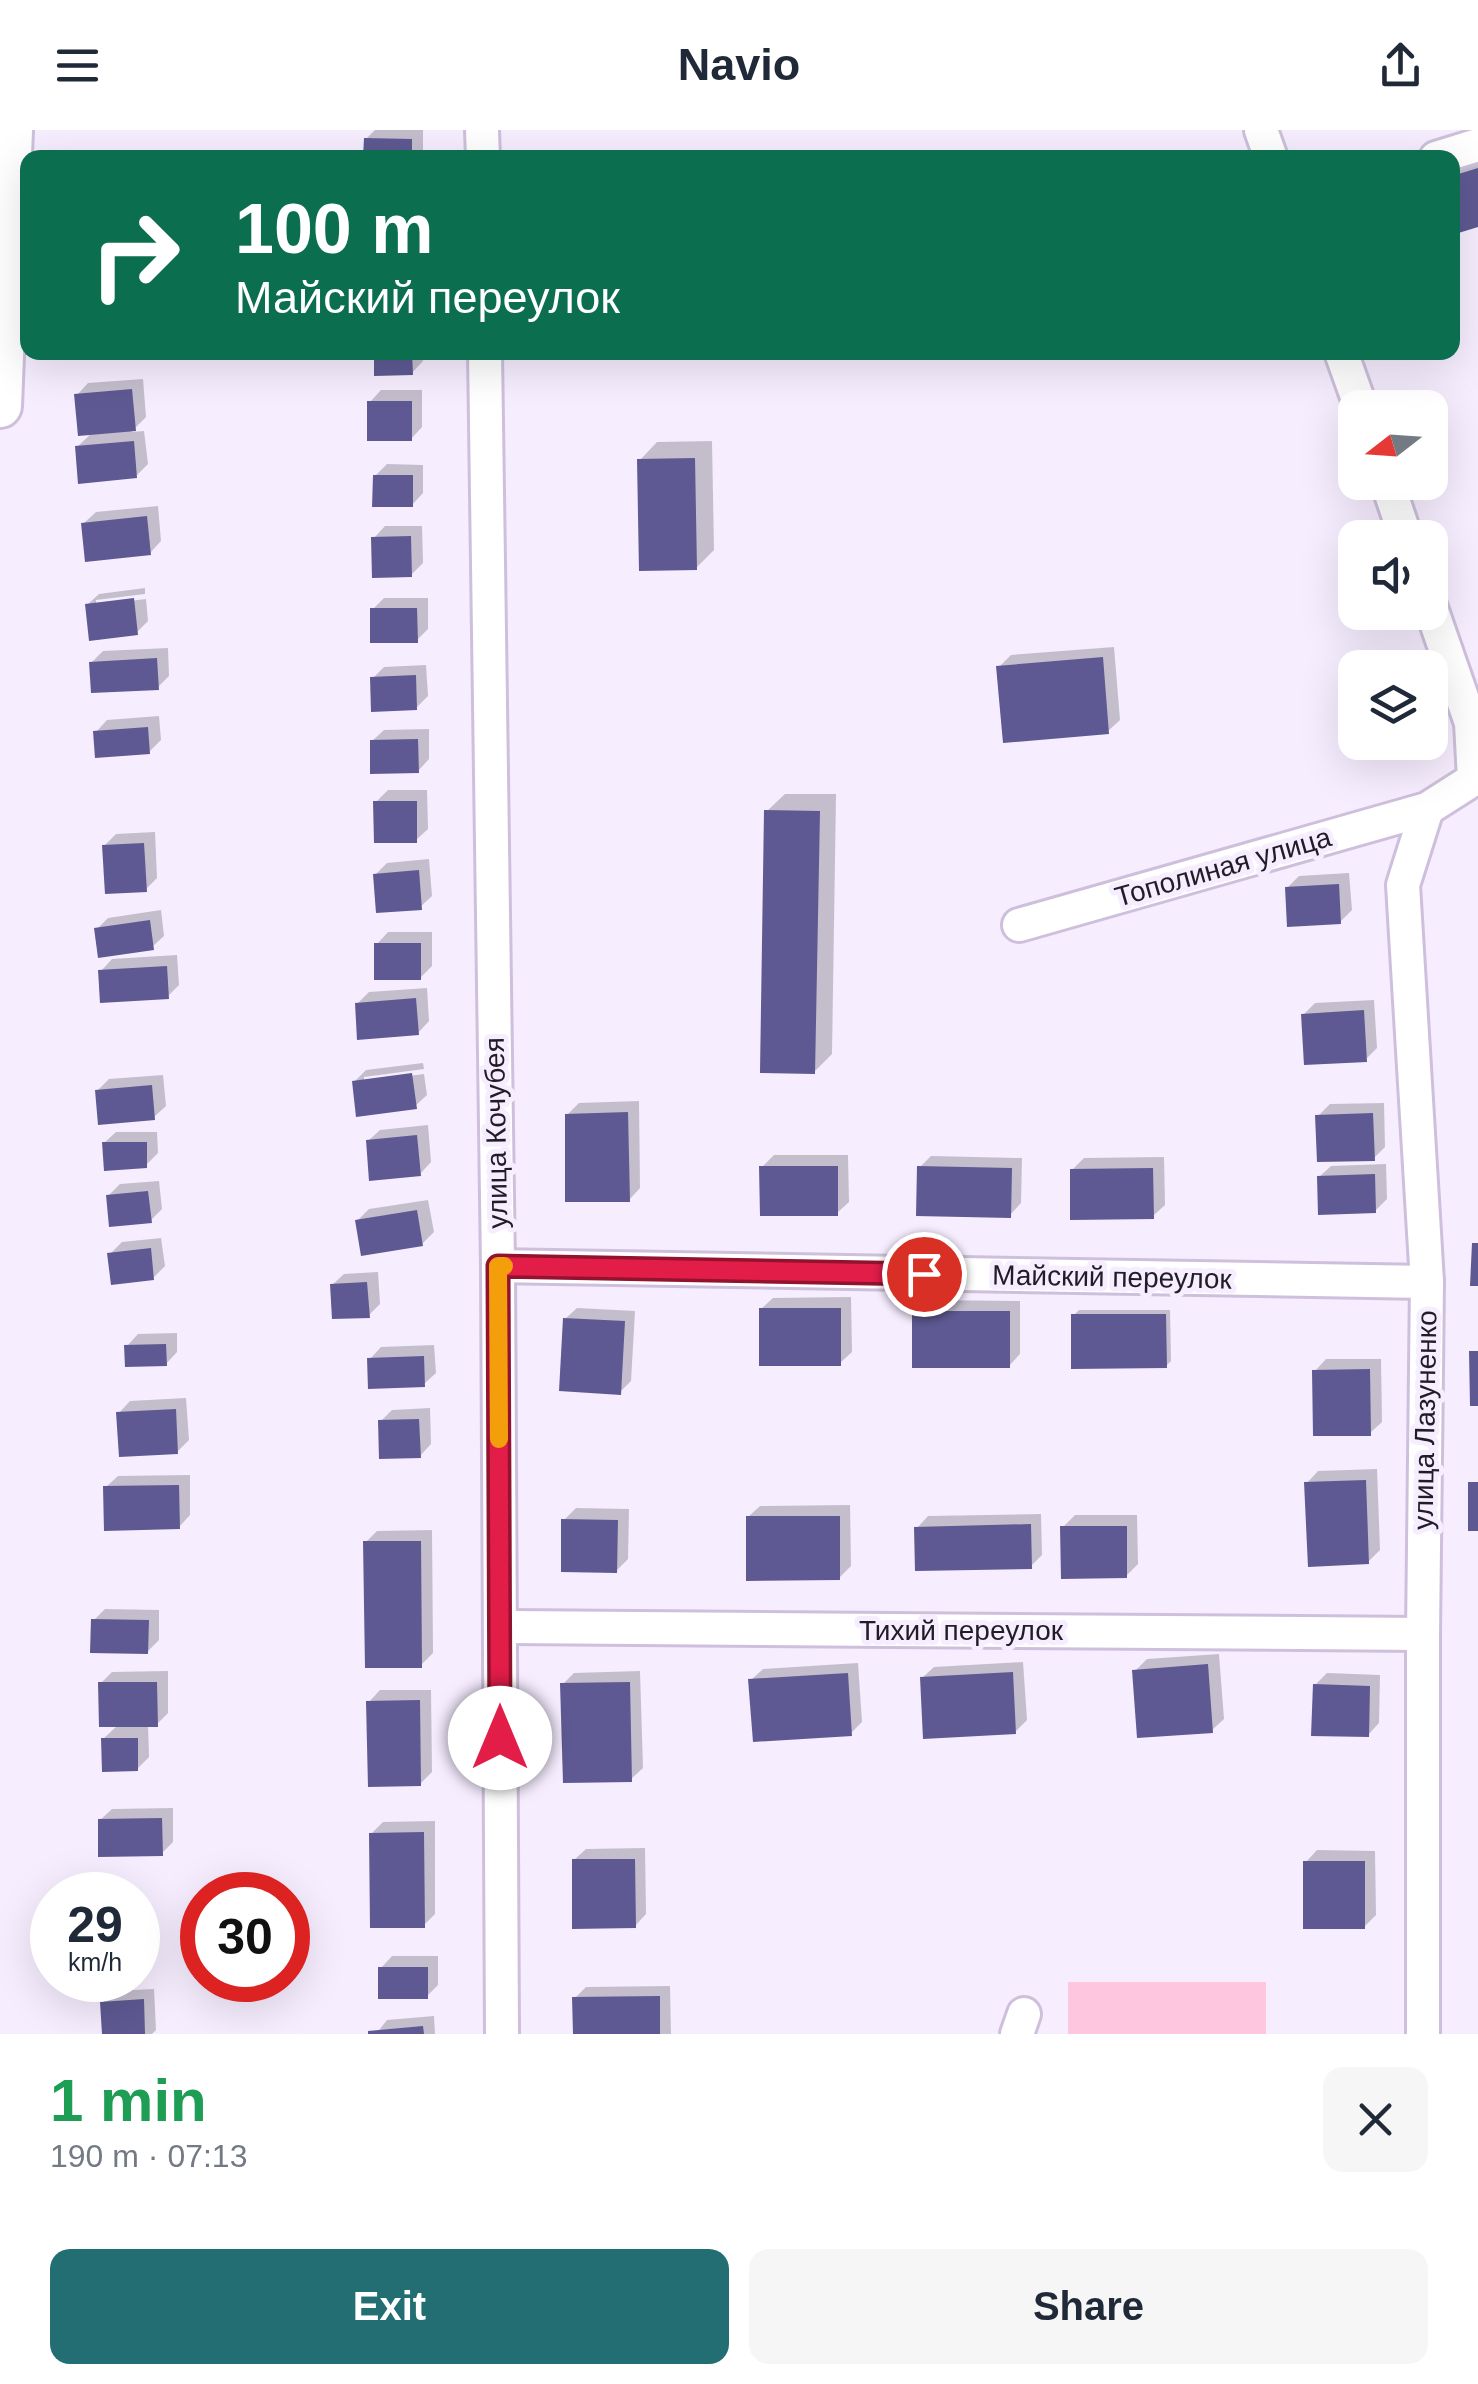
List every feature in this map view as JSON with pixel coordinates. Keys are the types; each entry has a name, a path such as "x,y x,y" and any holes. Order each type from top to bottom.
{"main road":[{"path":"0,406 11,130"}],"street":[{"name":"улица Кочубея","path":"485,360 498,1266 502,2034"},
{"path":"1344,360 1354,390"},
{"name":"Тополиная улица","path":"1018,925 1427,810 1474,779 1471,723 1439,630"},
{"name":"улица Лазуненко","path":"1424,2034 1427,1282 1403,885 1427,810"},
{"name":"Майский переулок","path":"498,1266 1427,1282"},
{"name":"Тихий переулок","path":"500,1627 1423,1634"}],"shaded area":[{"path":"1068,1982 1266,1982 1266,2034 1068,2034"}],"building":[{"path":"364,138 412,139 412,150 363,150"},
{"path":"1478,168 1478,227 1460,233 1460,174"},
{"path":"374,360 412,360 413,375 374,376"},
{"path":"132,389 136,431 78,436 74,394"},
{"path":"367,401 412,401 412,441 367,441"},
{"path":"134,441 137,478 78,484 75,446"},
{"path":"695,458 697,570 639,571 637,459"},
{"path":"373,475 413,475 413,507 372,507"},
{"path":"147,516 151,555 85,562 81,523"},
{"path":"411,536 412,577 372,578 371,537"},
{"path":"134,598 138,635 89,641 85,604"},
{"path":"370,608 417,608 418,643 370,643"},
{"path":"1103,657 1109,734 1003,743 996,666"},
{"path":"157,658 159,690 91,693 89,662"},
{"path":"416,675 417,710 371,712 370,677"},
{"path":"148,727 150,754 95,758 93,731"},
{"path":"418,739 419,773 370,774 370,740"},
{"path":"373,801 417,801 417,843 374,843"},
{"path":"764,810 820,811 815,1074 760,1073"},
{"path":"144,843 147,892 105,894 102,845"},
{"path":"419,870 422,910 376,913 373,874"},
{"path":"1339,884 1341,924 1287,927 1285,887"},
{"path":"150,920 154,950 98,958 94,928"},
{"path":"374,943 421,943 421,980 374,980"},
{"path":"167,966 169,999 100,1003 98,970"},
{"path":"416,998 419,1035 357,1040 355,1003"},
{"path":"1364,1010 1367,1062 1304,1065 1301,1014"},
{"path":"412,1073 417,1109 356,1117 352,1081"},
{"path":"152,1085 155,1120 98,1125 95,1090"},
{"path":"628,1112 630,1202 565,1202 565,1114"},
{"path":"1373,1113 1375,1161 1317,1162 1315,1115"},
{"path":"417,1135 421,1176 369,1181 366,1140"},
{"path":"102,1142 147,1142 147,1168 104,1171"},
{"path":"759,1166 838,1166 838,1216 760,1216"},
{"path":"917,1166 1012,1168 1011,1218 916,1216"},
{"path":"1153,1168 1154,1219 1070,1220 1070,1169"},
{"path":"1375,1174 1376,1213 1318,1215 1317,1176"},
{"path":"148,1191 152,1223 109,1227 106,1195"},
{"path":"417,1210 423,1246 361,1256 355,1220"},
{"path":"1472,1243 1478,1243 1478,1286 1470,1286"},
{"path":"151,1248 154,1280 111,1285 107,1253"},
{"path":"367,1282 370,1318 332,1319 330,1284"},
{"path":"759,1308 841,1308 841,1366 759,1366"},
{"path":"912,1311 1010,1311 1010,1368 912,1368"},
{"path":"1071,1314 1166,1314 1167,1368 1071,1369"},
{"path":"563,1318 625,1321 621,1395 559,1391"},
{"path":"166,1344 167,1366 125,1367 124,1345"},
{"path":"1469,1351 1478,1351 1478,1406 1470,1406"},
{"path":"424,1356 425,1387 368,1389 367,1358"},
{"path":"1370,1369 1371,1436 1313,1436 1312,1370"},
{"path":"176,1409 178,1454 119,1457 116,1412"},
{"path":"419,1419 421,1458 379,1459 378,1420"},
{"path":"1366,1480 1369,1564 1308,1567 1304,1482"},
{"path":"1468,1482 1478,1482 1478,1531 1468,1531"},
{"path":"179,1485 180,1529 104,1531 103,1486"},
{"path":"746,1516 840,1516 840,1580 746,1581"},
{"path":"561,1519 618,1520 617,1573 561,1572"},
{"path":"1031,1524 1032,1569 915,1571 914,1527"},
{"path":"1060,1526 1127,1526 1127,1578 1061,1579"},
{"path":"363,1541 421,1541 422,1668 365,1668"},
{"path":"91,1619 149,1620 148,1654 90,1653"},
{"path":"1208,1664 1213,1733 1137,1738 1132,1670"},
{"path":"1013,1672 1016,1734 923,1739 920,1677"},
{"path":"848,1673 852,1736 753,1742 748,1679"},
{"path":"98,1682 157,1682 158,1727 99,1727"},
{"path":"630,1682 632,1782 563,1783 560,1683"},
{"path":"1313,1684 1370,1686 1369,1737 1311,1736"},
{"path":"420,1700 421,1786 368,1787 366,1701"},
{"path":"101,1738 138,1738 138,1771 102,1772"},
{"path":"162,1818 163,1856 98,1857 98,1819"},
{"path":"424,1832 425,1928 370,1928 369,1833"},
{"path":"572,1859 635,1859 636,1928 572,1929"},
{"path":"1303,1861 1365,1861 1365,1929 1303,1929"},
{"path":"378,1967 428,1967 428,1999 378,1999"},
{"path":"660,1996 660,2034 573,2034 572,1997"},
{"path":"100,2002 144,2002 145,2034 102,2034"},
{"path":"423,2026 424,2034 368,2034 368,2031"}],"slow traffic":[{"path":"499,1439 498,1266 504,1266"}],"route":[{"path":"500,1738 498,1266 924,1274"}]}
